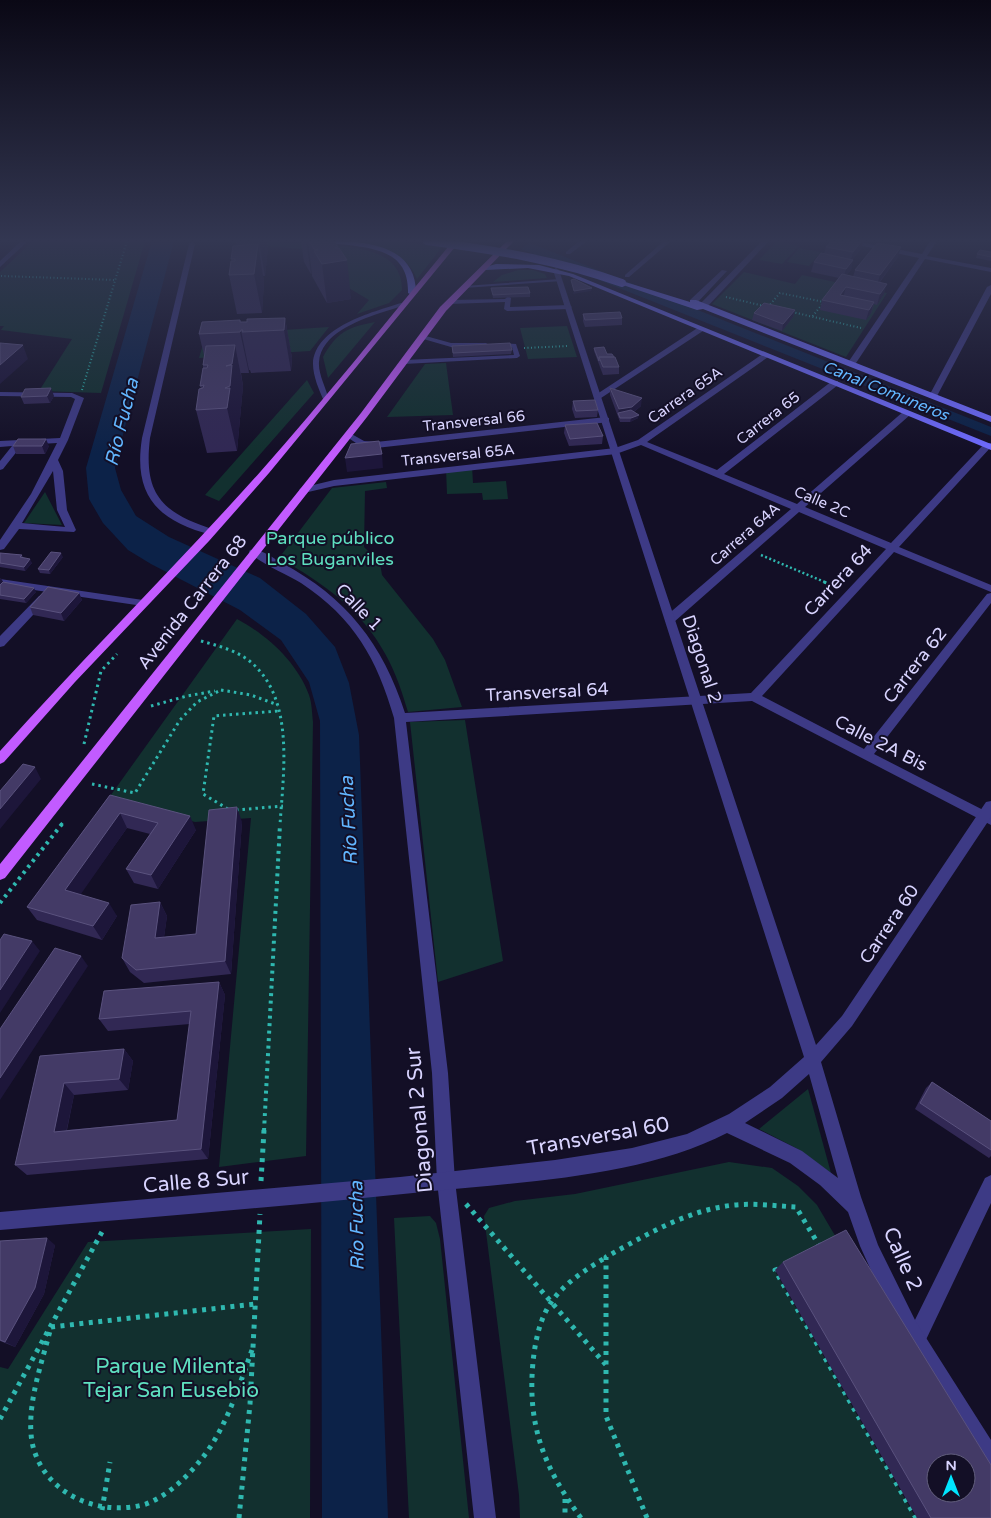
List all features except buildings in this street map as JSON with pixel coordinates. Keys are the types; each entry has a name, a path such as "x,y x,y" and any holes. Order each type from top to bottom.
{"main road":[{"name":"Avenida Carrera 68","path":"0,759 71,679 208,536 326,400 397,312"},
{"name":"Avenida Carrera 68","path":"0,874 348,435 441,312"},
{"path":"660,312 989,446"},
{"path":"671,312 702,329"},
{"path":"715,312 729,316"},
{"path":"718,312 991,419"}],"street":[{"path":"176,312 146,438 142,464 147,485 156,503 165,511 208,536"},
{"name":"Diagonal 2","path":"571,312 813,1060"},
{"path":"851,364 886,312"},
{"path":"934,396 978,312"},
{"path":"598,396 702,329"},
{"name":"Carrera 65A","path":"616,451 642,442 767,355"},
{"name":"Carrera 65","path":"718,474 834,383"},
{"path":"0,394 72,394 80,398 54,460 17,526 0,547"},
{"name":"Carrera 64A","path":"670,619 907,413"},
{"name":"Transversal 66","path":"348,435 362,443 376,445 606,420"},
{"path":"0,444 64,440"},
{"name":"Calle 2C","path":"642,442 991,589"},
{"path":"0,467 20,443"},
{"name":"Carrera 64","path":"754,697 989,446"},
{"name":"Transversal 65A","path":"304,490 334,483 616,451"},
{"path":"17,526 71,530 62,510 58,471 54,460"},
{"name":"Calle 1","path":"254,552 303,579 350,617 372,647 385,672 394,692 400,718"},
{"path":"0,582 143,603"},
{"path":"0,643 51,590"},
{"name":"Carrera 62","path":"866,755 991,596"},
{"path":"697,701 754,697"},
{"name":"Calle 2A Bis","path":"754,697 866,755 989,814"},
{"name":"Transversal 64","path":"400,718 697,701"},
{"name":"Diagonal 2 Sur","path":"400,718 440,1074 446,1181 484,1518"},
{"name":"Carrera 60","path":"813,1060 847,1021 989,814"},
{"name":"Transversal 60","path":"396,1186 590,1164 643,1155 687,1143 728,1124 775,1094 789,1084 813,1060"},
{"name":"Calle 2","path":"813,1060 855,1207 877,1264 916,1339 991,1459"},
{"path":"728,1124 796,1157 826,1179 855,1207"},
{"path":"916,1339 991,1184"},
{"name":"Calle 8 Sur","path":"0,1222 396,1186"}],"lane":[{"path":"326,400 316,362 321,348 332,335 343,327 383,312"},
{"path":"404,362 517,356 514,345 472,347 441,344 422,337"}],"path":[{"path":"80,398 106,312"},
{"path":"790,312 867,330"},
{"path":"812,317 816,312"},
{"path":"515,349 581,345"},
{"path":"750,550 850,594"},
{"path":"186,638 222,646 239,653 257,666 269,683 278,705 286,740 250,1404 239,1518"},
{"path":"83,749 101,671"},
{"path":"151,706 187,696 221,690 251,695 278,705"},
{"path":"92,784 135,793 180,720 197,702 221,690"},
{"path":"279,711 214,716 203,794 230,810 283,806"},
{"path":"465,1203 606,1365"},
{"path":"581,1518 565,1498 544,1462 533,1426 531,1387 534,1346 543,1319 551,1304 565,1288 586,1269 673,1220 713,1208 736,1205 796,1207 821,1248"},
{"path":"0,1419 98,1242 112,1212"},
{"path":"813,1251 829,1243"},
{"path":"606,1257 606,1416 647,1518"},
{"path":"783,1266 775,1270 916,1518"},
{"path":"51,1327 255,1304"},
{"path":"51,1327 38,1377 31,1416 35,1453 51,1484 76,1504 109,1512 145,1504 179,1484 208,1453 227,1416 253,1347"},
{"path":"102,1510 110,1462"},
{"path":"565,1498 565,1518"}],"green space":[{"path":"0,312 124,312 101,393 39,391 72,339 1,330 4,326 0,326"},
{"path":"732,312 875,312 846,357"},
{"path":"375,322 328,378 323,357 338,336 357,326"},
{"path":"567,326 577,357 528,359 520,328"},
{"path":"329,327 310,351 199,358 206,335"},
{"path":"446,363 453,415 387,417 425,364"},
{"path":"307,380 314,393 219,501 205,495"},
{"path":"472,466 473,483 506,481 508,499 483,500 482,493 447,494 446,469"},
{"name":"Parque público Los Buganviles","path":"386,482 387,488 365,491 364,547 380,563 382,575 433,639 445,660 462,707 408,712 389,660 362,620 325,587 279,558 332,488"},
{"path":"45,492 62,525 24,523"},
{"path":"237,619 270,641 289,661 304,683 311,705 313,722 306,1156 219,1167 251,818 195,822 108,799"},
{"path":"465,720 503,961 438,982 410,722"},
{"path":"808,1089 831,1173 798,1149 759,1129"},
{"path":"729,1162 772,1168 798,1186 817,1205 837,1239 775,1271 916,1518 520,1518 519,1495 484,1216 489,1208 515,1201 575,1194"},
{"path":"430,1216 436,1223 440,1239 469,1518 409,1518 394,1218"},
{"name":"Parque Milenta Tejar San Eusebio","path":"311,1229 310,1518 0,1518 0,1367 8,1369 88,1242"}],"water":[{"name":"Río Fucha","path":"131,312 155,312 115,468 121,490 136,516 169,537 260,578 306,614 335,647 349,683 359,735 388,1518 322,1518 320,721 309,682 281,640 240,610 128,550 103,523 89,499 86,468"},
{"name":"Canal Comuneros","path":"679,312 702,312 991,427 991,436"}]}
